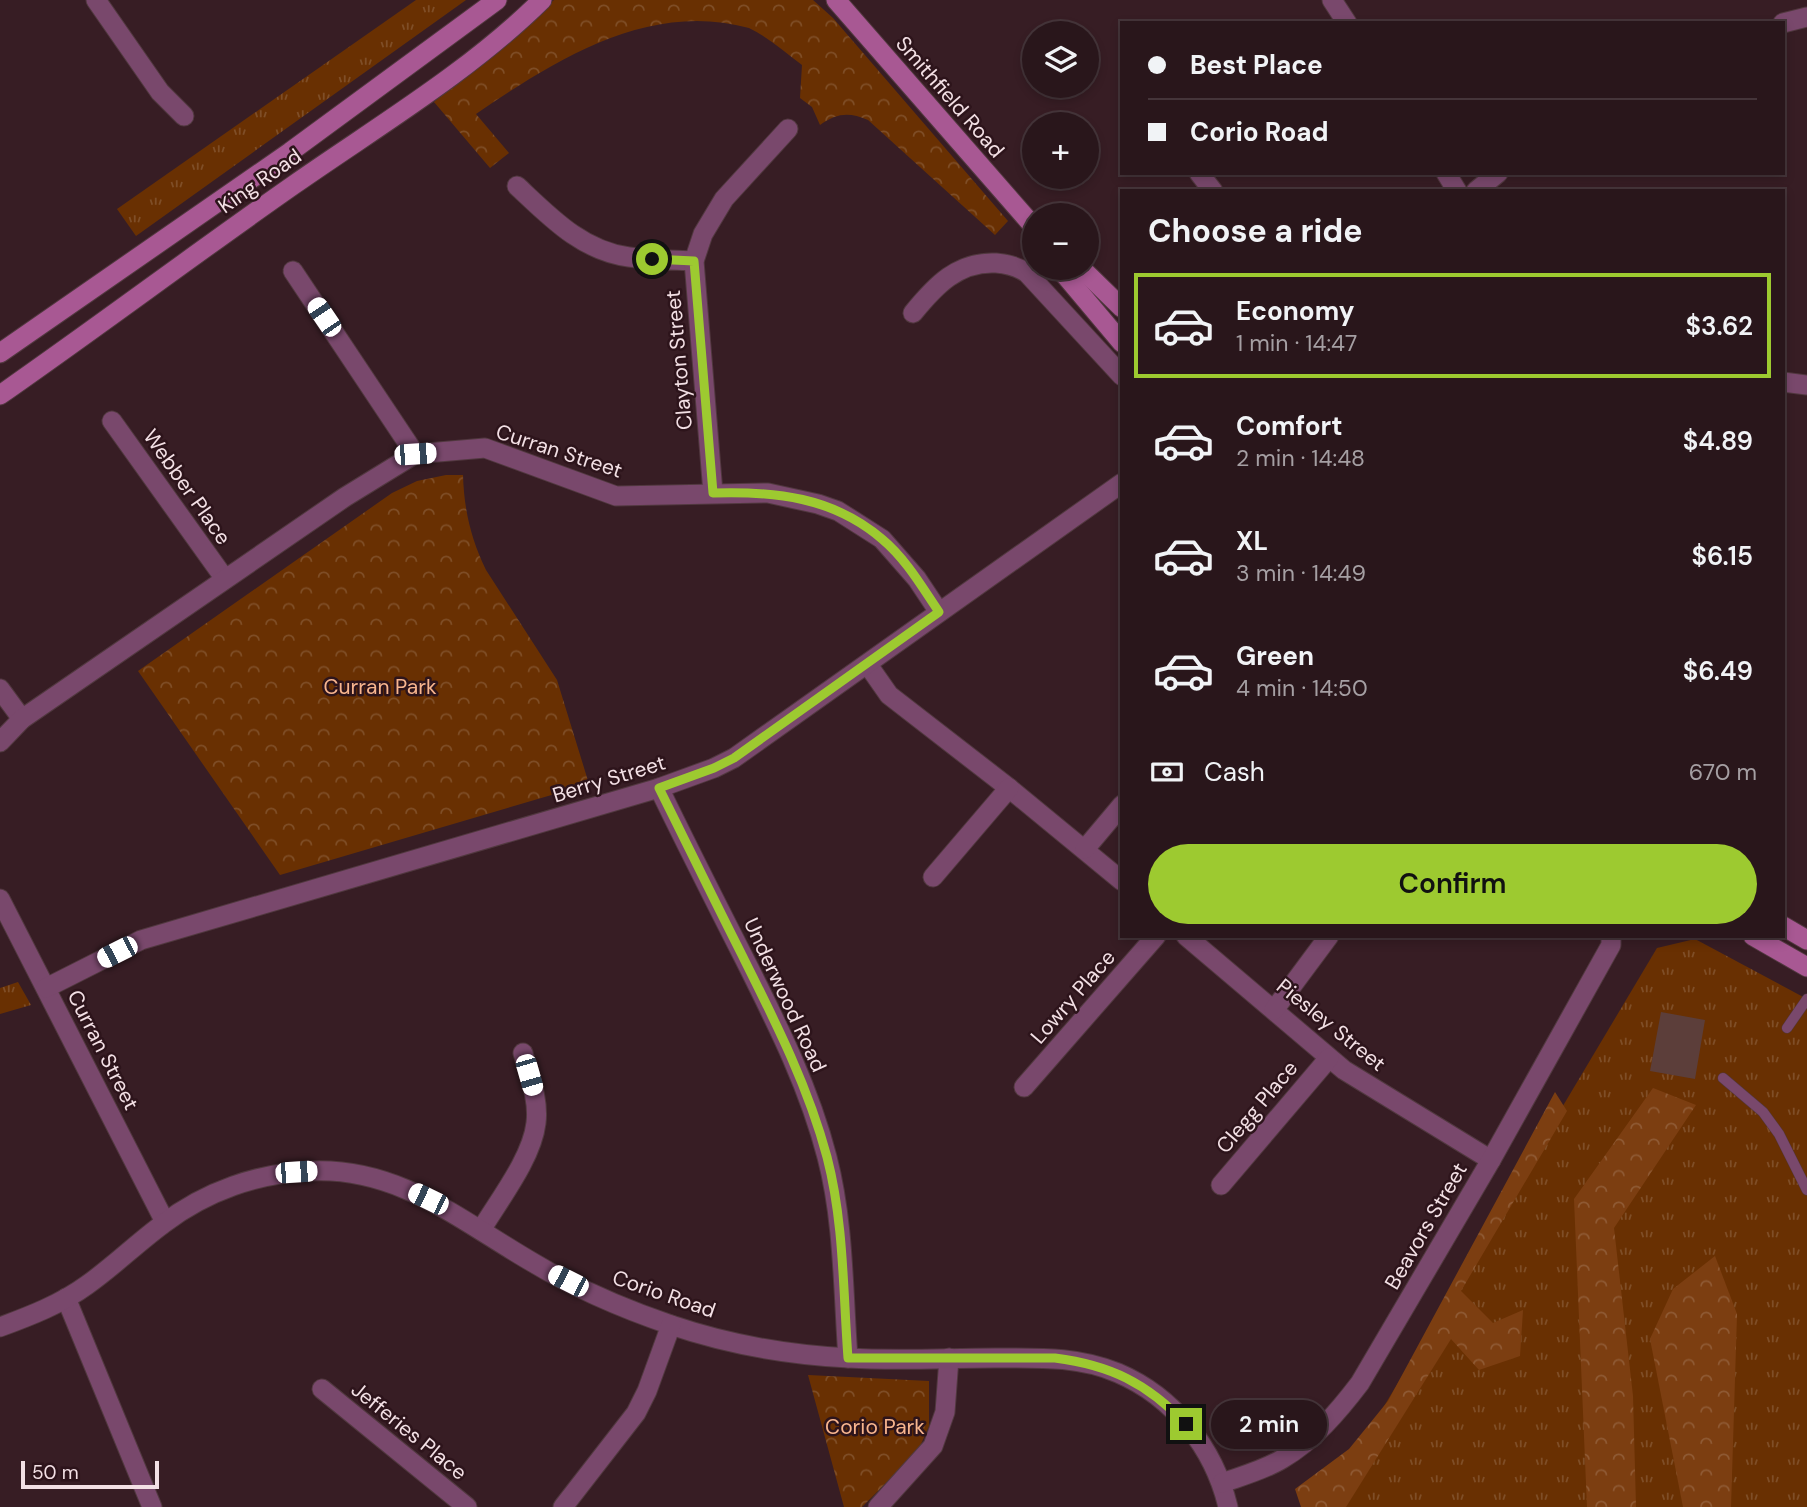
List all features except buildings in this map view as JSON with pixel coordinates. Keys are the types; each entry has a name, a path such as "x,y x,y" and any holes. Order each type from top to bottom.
{"main road":[{"name":"King Road","path":"0,353 290,152 497,0"},
{"name":"King Road","path":"0,395 129,305 251,214 434,88 515,27 542,0"},
{"name":"Smithfield Road","path":"836,0 1022,214"},
{"path":"1069,280 1120,341"},
{"path":"1093,280 1120,321"},
{"path":"1095,280 1120,306"},
{"path":"1785,927 1807,940"},
{"path":"1756,938 1807,967"}],"street":[{"path":"96,0 160,92 184,116"},
{"path":"1332,0 1346,21"},
{"path":"1785,22 1807,17"},
{"name":"Clayton Street","path":"713,493 694,261 703,234 724,199 788,129"},
{"path":"1201,175 1211,189"},
{"path":"1478,189 1496,175"},
{"path":"517,186 558,226 601,249 631,258 694,261"},
{"path":"913,313 941,281 964,268 981,263 1022,267"},
{"path":"293,271 415,454"},
{"path":"1040,280 1120,374"},
{"path":"1785,382 1807,385"},
{"name":"Webber Place","path":"113,421 225,579"},
{"name":"Curran Street","path":"0,742 22,719 345,497 415,454 485,448 616,496 768,493 795,497 838,511 882,539 901,559 939,612"},
{"name":"Berry Street","path":"46,988 141,940 659,788 714,768 734,758 868,665 1120,484"},
{"path":"868,665 889,695 1009,788 1120,879"},
{"path":"0,689 22,719"},
{"name":"Underwood Road","path":"659,788 778,1026 812,1108 827,1157 838,1210 848,1358"},
{"path":"933,877 1009,788"},
{"path":"1085,849 1120,807"},
{"name":"Curran Street","path":"0,899 165,1222"},
{"name":"Lowry Place","path":"1024,1087 1154,938"},
{"name":"Piesley Street","path":"1188,938 1329,1058 1377,1092 1491,1160"},
{"path":"1274,1010 1328,938"},
{"name":"Beavors Street","path":"1222,1483 1280,1460 1312,1437 1338,1412 1360,1383 1491,1160 1611,945 1611,938"},
{"path":"481,1230 524,1158 536,1124 535,1098 523,1053"},
{"name":"Clegg Place","path":"1221,1185 1329,1058"},
{"name":"Corio Road","path":"0,1327 66,1298 86,1286 165,1222 213,1194 250,1180 276,1174 316,1171 375,1178 399,1185 481,1230 532,1263 586,1290 671,1325 762,1348 848,1358 1055,1358 1100,1366 1121,1374 1143,1386 1171,1408 1200,1439 1222,1483 1228,1507"},
{"path":"66,1298 152,1507"},
{"path":"564,1507 636,1413 671,1325"},
{"path":"878,1507 933,1446 945,1412 949,1358"},
{"name":"Jefferies Place","path":"323,1390 467,1507"}],"lane":[{"path":"1787,1028 1807,999"},
{"path":"1723,1078 1763,1112 1779,1134 1807,1190"}],"green space":[{"path":"416,0 466,0 136,236 117,209"},
{"path":"554,0 813,0 833,18 1008,221 995,235 868,120 843,115 820,125 812,107 800,98 802,65 770,40 749,28 712,21 675,22 605,40 538,74 506,94 476,114 509,153 490,168 434,102"},
{"name":"Curran Park","path":"446,475 463,475 472,536 486,570 557,680 589,784 280,875 138,671 392,493 417,481"},
{"path":"1695,939 1807,999 1807,1507 1324,1507 1657,948"},
{"path":"18,982 31,1005 0,1014 0,988"},
{"path":"1653,1088 1696,1105 1614,1228 1633,1396 1636,1507 1587,1507 1574,1199"},
{"path":"1555,1092 1567,1111 1461,1291 1493,1323 1523,1310 1520,1356 1479,1370 1451,1339 1346,1507 1301,1507 1295,1489 1349,1449 1388,1401"},
{"path":"1715,1256 1737,1314 1731,1507 1683,1507 1650,1339 1673,1289"},
{"name":"Corio Park","path":"808,1375 929,1381 929,1426 918,1451 862,1507 844,1507"}],"route":[{"path":"652,259 694,261 713,493 768,493 795,497 838,511 882,539 917,579 939,612 734,758 659,788 795,1062 812,1108 827,1157 838,1210 848,1358 1055,1358 1077,1361 1100,1366 1143,1386 1186,1424"}]}
